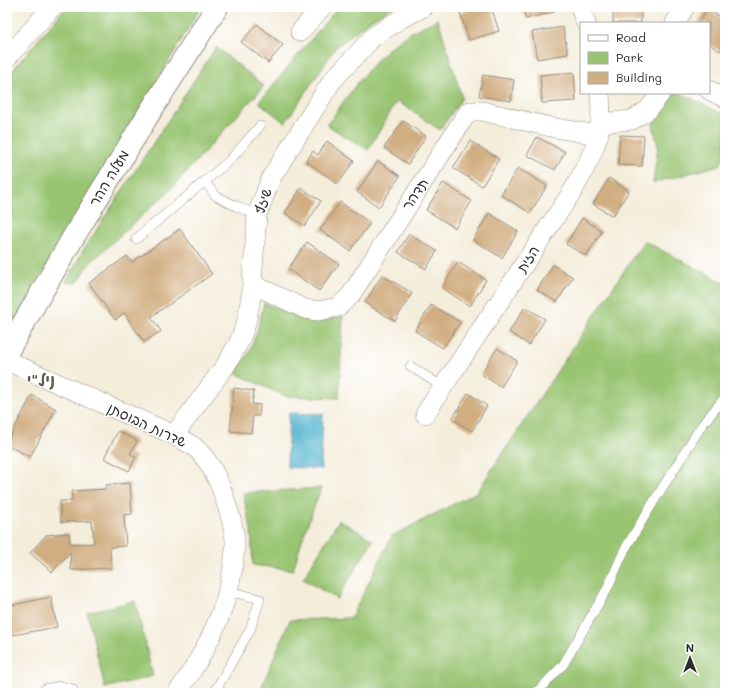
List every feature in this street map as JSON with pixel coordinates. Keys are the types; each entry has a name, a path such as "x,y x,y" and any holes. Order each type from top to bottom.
{"street":[{"path":"7,58 52,7"},
{"name":"מעלה ההר","path":"7,352 86,215 217,7"},
{"path":"300,32 322,7"},
{"name":"שיזף","path":"174,435 226,365 239,342 246,324 252,284 257,215 271,178 332,81 373,37 402,18 424,7"},
{"path":"580,7 586,22"},
{"path":"676,22 685,7"},
{"path":"710,90 725,98"},
{"name":"הזית","path":"426,414 574,190 589,160 599,129 601,106 600,94"},
{"path":"599,129 632,120 648,110 660,94"},
{"name":"תדהר","path":"252,284 305,308 318,312 338,308 350,296 464,118 470,111 482,111 555,128 599,129"},
{"name":"שדרות הבוסתן","path":"7,361 174,435 194,447 212,468 223,493 231,518 235,547 230,582 221,614 194,670 181,692"},
{"path":"48,693 60,691 69,693"}],"lane":[{"path":"136,239 229,161 260,126"},
{"path":"205,182 216,196 257,215"},
{"path":"410,366 443,387"},
{"path":"536,693 563,665 607,589 626,549 654,501 702,425 725,397"},
{"path":"214,693 250,630 260,599 228,591"}],"green space":[{"path":"66,7 201,7 7,333 7,77"},
{"path":"338,7 392,7 369,21 336,47 285,123 259,102"},
{"path":"438,19 462,98 440,130 397,101 368,150 327,125 354,87 385,52 410,33"},
{"path":"216,47 264,86 172,188 90,263 77,283 66,282 84,249"},
{"path":"671,94 682,94 725,115 725,154 720,165 653,183 658,147 653,124 666,105"},
{"path":"644,241 725,283 725,693 259,693 290,620 351,618 392,536 477,492"},
{"path":"264,303 300,317 322,321 343,316 339,398 285,396 235,373 248,355 257,332"},
{"path":"321,488 293,570 253,565 251,529 243,493"},
{"path":"339,520 373,540 337,599 303,579"},
{"path":"135,601 153,676 105,688 87,612"}],"water":[{"path":"289,413 323,414 321,469 287,467"}],"building":[{"path":"478,7 491,7 499,31 469,40 460,13"},
{"path":"522,7 553,7 554,12 526,19"},
{"path":"707,9 725,20 725,43 720,51 710,45 710,22 699,22"},
{"path":"641,10 641,22 613,22 613,11"},
{"path":"257,24 283,45 268,63 241,42"},
{"path":"563,27 568,54 537,59 532,32"},
{"path":"574,72 576,101 542,103 540,75"},
{"path":"483,75 514,80 511,101 479,96"},
{"path":"403,121 426,136 408,164 384,148"},
{"path":"620,135 644,136 642,166 618,165"},
{"path":"537,137 565,152 555,170 527,155"},
{"path":"327,141 354,161 338,184 306,161 313,151 318,155"},
{"path":"470,141 499,159 482,186 453,168"},
{"path":"378,161 400,176 379,207 357,192"},
{"path":"518,168 547,186 530,213 501,195"},
{"path":"609,178 629,191 613,216 593,204"},
{"path":"443,183 472,201 455,228 426,210"},
{"path":"301,188 321,201 305,226 285,213"},
{"path":"340,202 370,223 350,251 320,230"},
{"path":"489,213 518,231 502,258 473,240"},
{"path":"582,218 602,231 586,256 566,244"},
{"path":"180,229 212,274 151,317 161,331 144,342 124,313 115,320 89,283 127,256 132,262"},
{"path":"409,234 437,251 426,269 398,252"},
{"path":"307,242 339,264 319,291 288,269"},
{"path":"458,262 486,280 470,306 442,288"},
{"path":"553,265 573,277 557,302 537,290"},
{"path":"382,275 412,293 395,321 365,303"},
{"path":"431,305 460,322 443,348 415,331"},
{"path":"525,307 545,319 529,345 509,332"},
{"path":"497,348 517,361 501,387 481,374"},
{"path":"234,388 254,391 252,404 260,405 259,416 253,416 251,433 230,431"},
{"path":"468,393 487,406 472,431 452,419"},
{"path":"32,395 56,409 30,457 7,445 7,442"},
{"path":"118,431 137,441 130,454 136,457 129,471 104,458"},
{"path":"130,483 132,514 124,515 126,546 110,547 111,568 71,570 70,552 52,572 30,553 46,535 69,533 70,544 94,543 92,521 61,522 60,501 72,501 72,491 106,489 106,485"},
{"path":"51,597 57,627 7,636 7,606"}],"district":[{"name":"ניל\"י","path":"41,380"}]}
